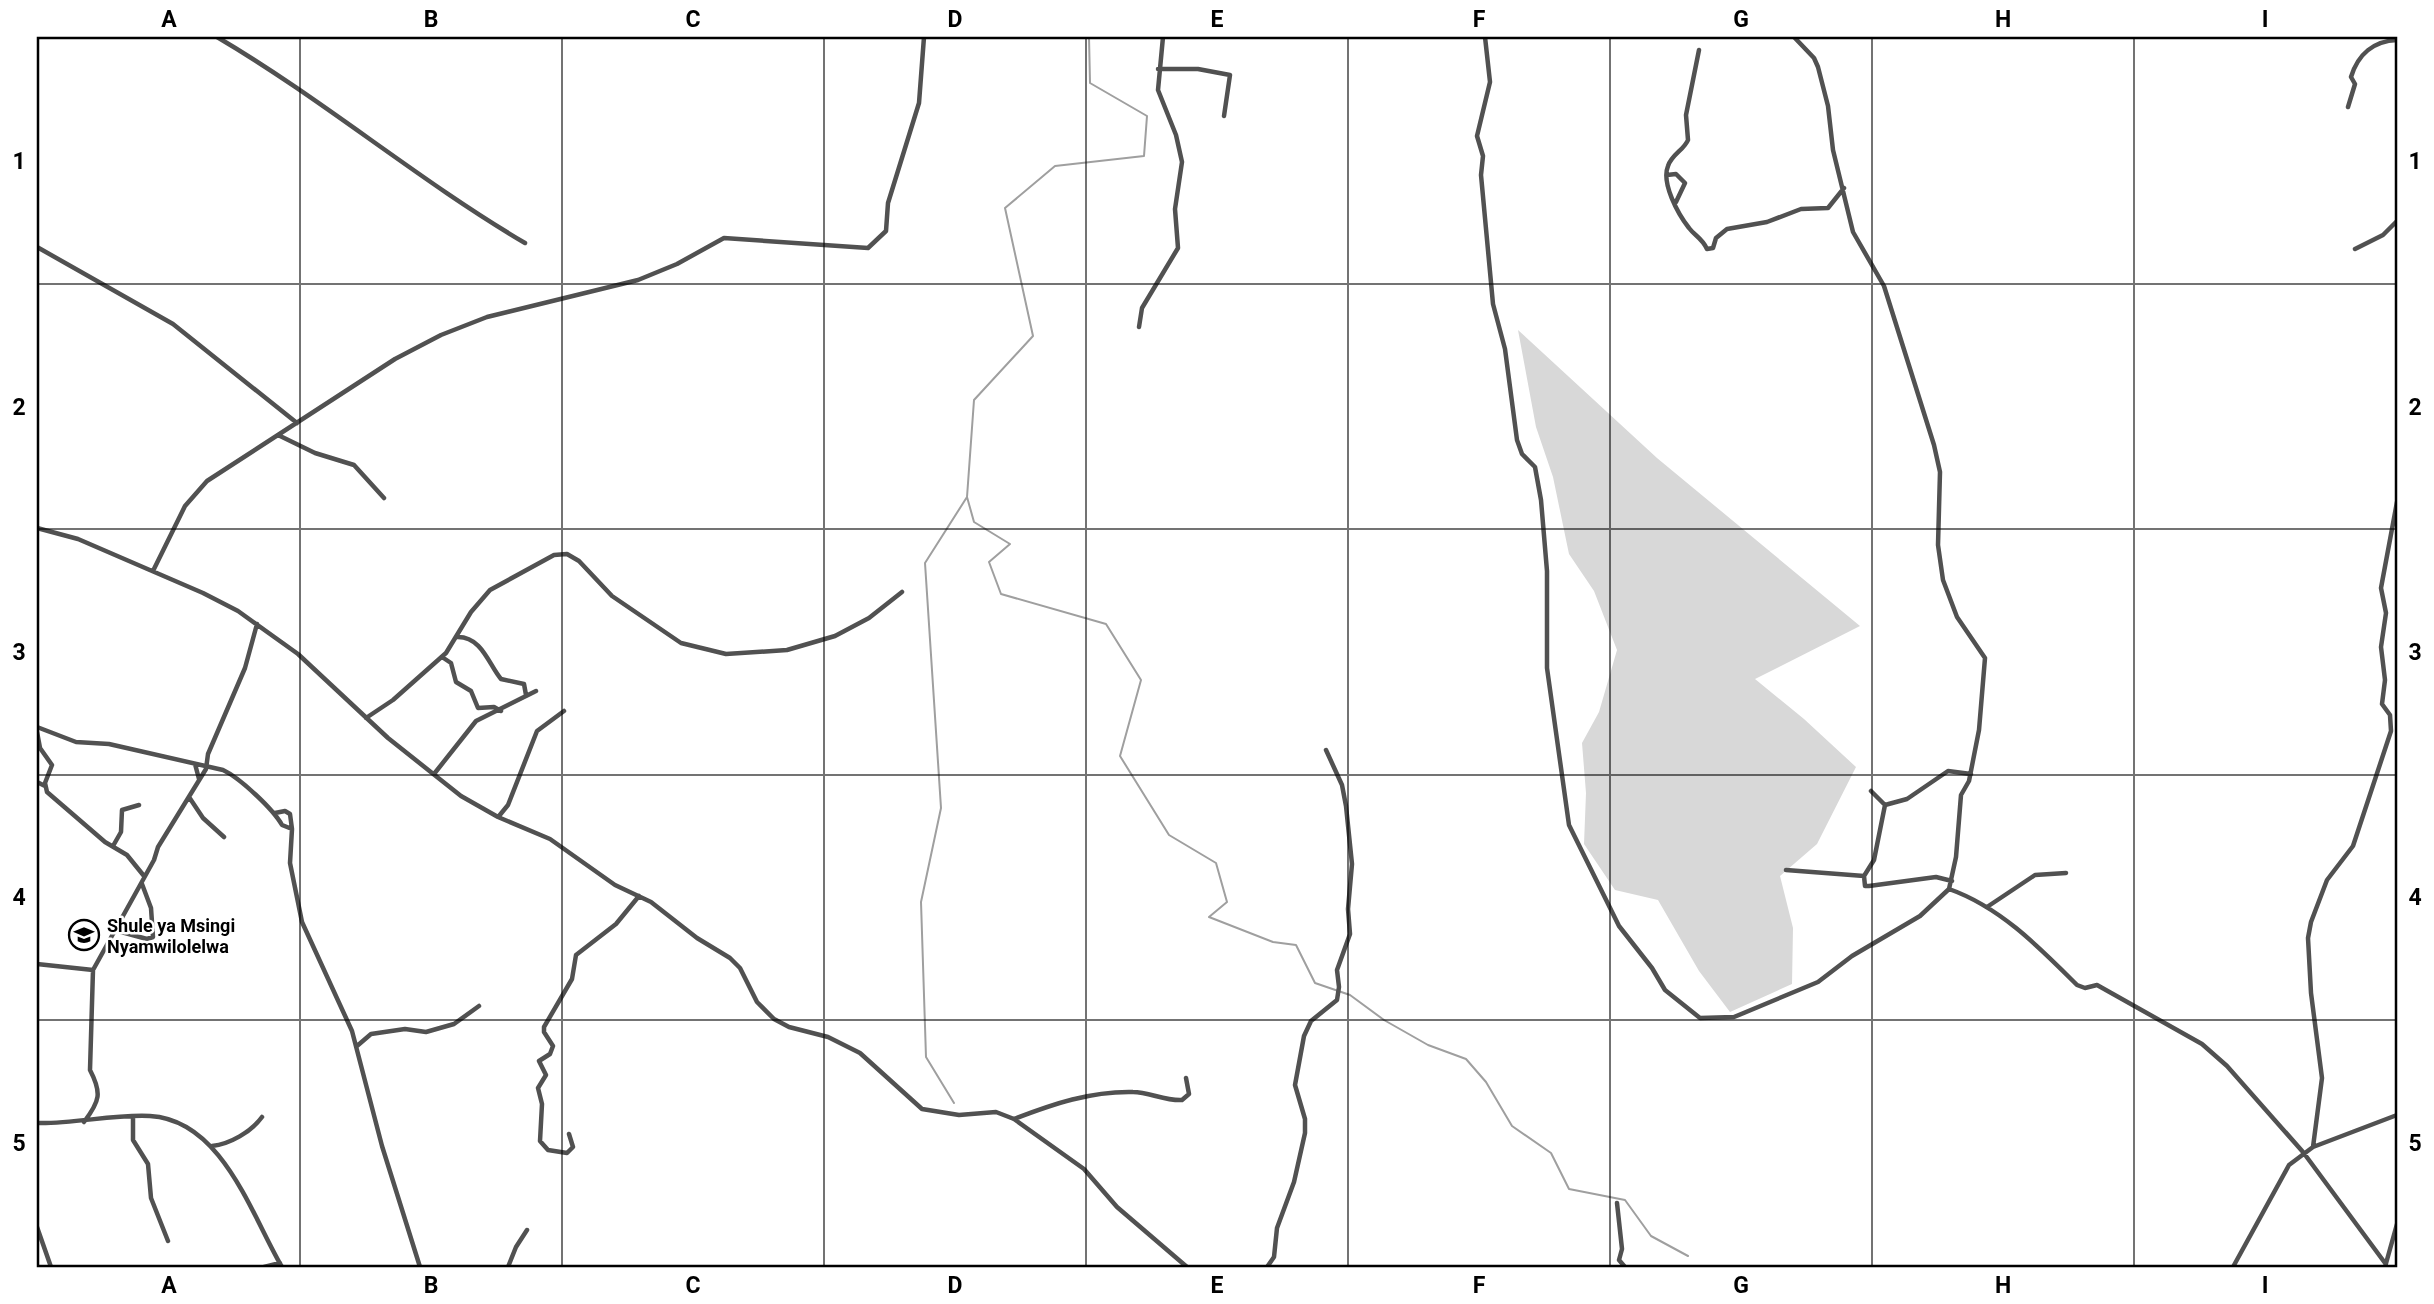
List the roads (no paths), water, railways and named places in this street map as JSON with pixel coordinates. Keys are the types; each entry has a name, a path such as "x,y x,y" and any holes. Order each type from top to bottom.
{"street":[{"path":"217,37 309,97 445,194 525,243"},
{"path":"153,571 177,519 195,493 219,472 395,359 441,335 508,310 638,280 677,264 724,238 868,248 886,231 887,209 893,184 912,132 922,87 924,37"},
{"path":"1139,327 1142,308 1178,247 1175,209 1182,157 1158,90 1163,37"},
{"path":"1485,37 1490,82 1477,136 1483,156 1481,175 1493,304 1503,340 1517,440 1522,454 1535,467 1541,496 1546,571 1547,668 1565,813 1577,845 1599,881 1619,926 1652,968 1664,990 1700,1017 1721,1018 1734,1017 1818,982 1852,956 1920,916 1949,890 1961,795 1971,774 1979,730 1985,658 1957,617 1943,580 1938,545 1940,472 1934,445 1884,286 1853,232 1833,150 1828,106 1818,67 1814,58 1794,37"},
{"path":"2348,107 2355,84 2351,76 2357,63 2375,44 2397,40"},
{"path":"1699,50 1686,115 1688,140 1669,163 1666,175 1668,187 1691,231 1711,250 1718,235 1727,229 1767,222 1801,209 1828,208 1844,188"},
{"path":"1158,69 1198,69 1230,75 1224,116"},
{"path":"1666,175 1676,174 1685,183 1676,202"},
{"path":"2355,249 2383,235 2397,221"},
{"path":"37,247 173,324 297,423"},
{"path":"278,435 299,447 354,465 384,498"},
{"path":"2313,1147 2322,1078 2311,993 2308,938 2327,880 2354,846 2391,731 2391,720 2382,704 2385,680 2381,647 2386,613 2381,588 2397,502"},
{"path":"37,528 78,539 153,571 208,595 257,624 306,661 366,718 469,801 498,817 550,839 615,885 639,896 735,962 757,1002 774,1019 789,1027 828,1037 860,1053 922,1109 959,1115 996,1112 1014,1119 1084,1169 1116,1207 1187,1267"},
{"path":"366,718 442,657 458,637 471,612 490,590 554,555 567,554 579,561 612,596 681,643 726,654 787,650 835,636 869,618 902,593"},
{"path":"84,1122 98,1101 97,1080 90,1070 93,971 207,765 208,754 245,668 257,624"},
{"path":"458,637 468,638 489,657 501,679 524,684 526,695"},
{"path":"442,657 451,663 456,682 471,691 478,708 494,706 501,710"},
{"path":"434,774 476,721 536,691"},
{"path":"498,817 508,805 537,731 564,710"},
{"path":"45,786 52,765 40,748 37,730 82,744 109,744 207,765 233,775 275,813 282,825 292,829"},
{"path":"1267,1267 1274,1257 1277,1228 1294,1182 1305,1133 1305,1119 1295,1085 1304,1036 1311,1021 1337,1000 1337,970 1350,934 1348,909 1352,864 1346,806 1342,785 1325,750"},
{"path":"195,764 199,779"},
{"path":"1885,805 1907,799 1948,771 1971,774"},
{"path":"37,782 45,786 75,817 127,855 144,876"},
{"path":"1871,791 1885,805"},
{"path":"189,797 203,818 224,837"},
{"path":"113,846 121,832 122,810 139,805"},
{"path":"1885,805 1874,860 1864,876 1866,886 1936,877 1952,881"},
{"path":"275,813 282,810 290,814 290,863 302,922 346,1014 382,1146 420,1267"},
{"path":"1786,870 1864,876"},
{"path":"1987,907 2035,875 2066,873"},
{"path":"114,930 142,938 153,937 151,908 142,884"},
{"path":"1949,890 1987,907 2018,929 2077,985 2085,988 2097,985 2202,1044 2227,1066 2303,1152 2385,1265"},
{"path":"569,1134 573,1147 567,1153 548,1150 540,1141 542,1104 538,1088 546,1072 539,1061 550,1054 553,1046 544,1027 572,979 579,952 616,924 639,896"},
{"path":"37,964 93,971"},
{"path":"357,1047 371,1034 405,1029 426,1032 454,1024 479,1006"},
{"path":"1014,1119 1063,1100 1108,1093 1135,1092 1182,1100 1189,1094 1186,1078"},
{"path":"2233,1267 2281,1174 2303,1152 2397,1115"},
{"path":"133,1116 134,1140 148,1164 150,1199 168,1241"},
{"path":"37,1123 84,1122 133,1116 173,1119 192,1128 211,1146 244,1197 281,1265 264,1267"},
{"path":"211,1146 226,1143 251,1129 262,1117"},
{"path":"1617,1203 1617,1223 1621,1229 1619,1260 1625,1267"},
{"path":"2385,1265 2397,1224"},
{"path":"37,1227 51,1267"},
{"path":"508,1267 527,1230"}],"waterway":[{"path":"1089,37 1090,83 1147,116 1144,156 1055,166 1005,208 1033,336 974,400 967,497 974,522 1010,544 989,562 1001,594 1106,624 1141,680 1120,756 1169,835 1216,863 1227,902 1209,917 1273,942 1296,945 1315,983 1350,995 1384,1020 1428,1045 1466,1059 1486,1082 1512,1126 1551,1153 1569,1189 1625,1200 1651,1236 1688,1256"},
{"path":"954,1103 926,1057 921,902 941,808 925,563 967,497"}],"place":[{"name":"Shule ya Msingi Nyamwilolelwa","path":"84,935"}]}
